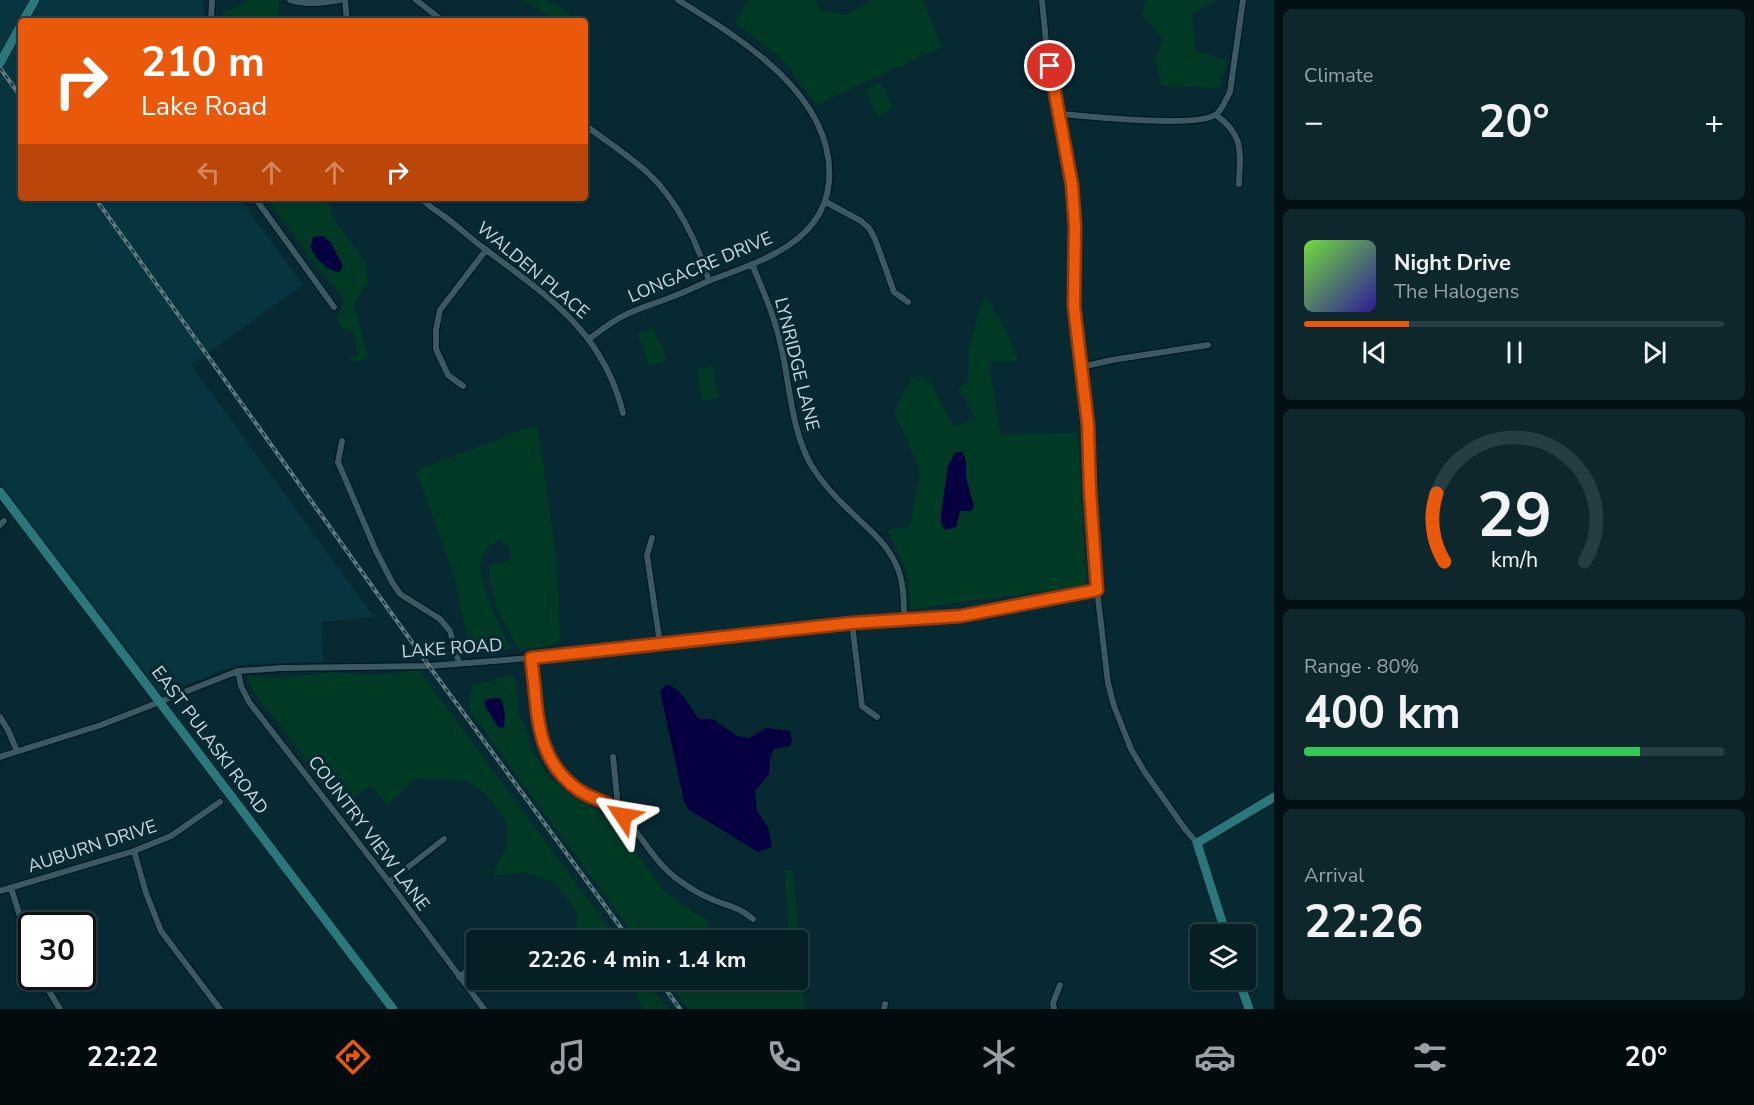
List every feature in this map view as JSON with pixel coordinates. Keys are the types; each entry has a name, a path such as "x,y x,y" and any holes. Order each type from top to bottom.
{"main road":[{"path":"25,18 35,0"},
{"path":"0,63 18,30"},
{"name":"EAST PULASKI ROAD","path":"0,492 393,1009"},
{"path":"1223,924 1197,843 1274,797"},
{"path":"1242,990 1249,1009"}],"street":[{"path":"211,18 212,0"},
{"path":"290,0 302,3 340,0"},
{"path":"345,0 347,18"},
{"path":"416,0 439,18"},
{"name":"LONGACRE DRIVE","path":"589,339 623,316 752,264 783,249 804,234 826,202 830,167 829,154 812,113 789,84 759,55 726,30 678,0"},
{"path":"1042,0 1046,46 1072,185 1075,226 1074,306 1088,425 1097,590 1108,683 1125,736 1144,771 1185,830 1197,843"},
{"path":"1059,114 1177,122 1201,120 1216,115 1230,92 1243,0"},
{"path":"1216,115 1233,131 1238,140 1239,184"},
{"path":"588,127 650,175 665,194 680,214 702,256 709,281"},
{"path":"257,201 334,307"},
{"name":"WALDEN PLACE","path":"424,201 512,268 576,323 589,339 609,372 619,395 623,412"},
{"path":"826,202 861,221 869,228 875,238 894,292 908,302"},
{"path":"463,386 448,375 436,349 438,320 440,310 486,250"},
{"name":"LYNRIDGE LANE","path":"752,264 774,316 803,449 827,487 848,510 875,533 888,549 898,570 904,591 904,619"},
{"path":"1081,367 1208,345"},
{"path":"342,441 338,462 376,551 392,582 400,594 440,619 450,631 459,663"},
{"path":"652,538 647,555 660,644"},
{"name":"LAKE ROAD","path":"0,757 101,725 238,671 282,668 417,667 531,658 852,623 961,616 1097,590"},
{"path":"852,623 862,706 877,717"},
{"path":"531,658 541,739 557,771 580,791 613,807 623,816 669,873 702,895 741,909 753,919"},
{"name":"COUNTRY VIEW LANE","path":"238,671 241,686 249,702 484,1009"},
{"path":"0,717 17,751"},
{"path":"613,757 617,801 613,807"},
{"name":"AUBURN DRIVE","path":"0,891 134,851 171,836 220,802"},
{"path":"389,882 444,839"},
{"path":"134,851 146,893 161,931 220,1009"},
{"path":"11,888 19,912"},
{"path":"459,977 466,972"},
{"path":"1054,1009 1053,1003 1060,985"},
{"path":"48,990 60,1009"}],"shaded area":[{"path":"0,0 202,0 204,18 18,18 18,201 241,201 303,285 191,365 374,617 322,622 323,662 248,664 225,669 164,693 159,691 0,482"},
{"path":"323,236 331,243 343,266 339,272 326,267 312,250 313,237"},
{"path":"962,451 966,461 966,478 974,506 971,511 960,511 956,527 945,530 941,524 941,514 948,466 955,453"},
{"path":"667,684 681,694 699,719 713,719 737,736 749,738 766,728 790,731 792,740 790,746 774,749 770,759 769,774 755,791 757,811 768,827 772,847 758,852 688,809 684,801 660,691"},
{"path":"501,699 503,706 505,717 503,728 498,727 485,706 485,700"}],"green space":[{"path":"246,0 278,0 279,18 221,18 224,12 243,4"},
{"path":"522,0 547,0 570,13 568,18 554,18"},
{"path":"749,0 815,0 820,10 846,15 872,0 923,0 942,47 816,105 781,58 735,23"},
{"path":"1145,0 1216,0 1192,14 1196,51 1227,60 1220,88 1161,86 1155,59 1163,39 1142,15"},
{"path":"881,82 893,109 878,116 865,90"},
{"path":"268,201 326,201 330,206 334,219 366,263 368,282 354,304 368,358 352,363 349,356 357,355 356,340 352,332 347,332 340,325 337,318 344,302 341,294 325,277"},
{"path":"985,296 1004,325 1018,361 989,361 1000,434 1078,433 1087,586 911,609 907,572 887,530 910,527 920,472 894,411 912,378 920,375 931,382 954,426 976,419 958,389 968,380 968,352","holes":["966,461 968,487 963,510 960,511 956,526 941,524 948,466"]},
{"path":"653,327 667,360 650,366 637,334"},
{"path":"713,366 718,398 702,401 697,369"},
{"path":"537,425 556,556 560,640 556,644 520,650 517,647 498,608 491,587 490,566 510,560 509,547 499,540 484,553 480,569 486,593 511,649 471,650 457,585 416,470"},
{"path":"419,670 611,930 576,930 577,912 554,882 525,872 492,876 507,845 507,822 483,791 464,780 414,779 387,806 371,785 341,808 258,698 247,676 290,677 332,672 375,675"},
{"path":"510,675 516,679 519,716 525,726 531,748 548,777 569,794 612,820 662,887 661,889 706,919 711,930 631,930 470,712 472,686"},
{"path":"785,870 793,871 798,930 789,930"},
{"path":"631,990 654,990 668,1009 643,1009 635,993"},
{"path":"674,990 803,990 805,1009 688,1009"}],"railway":[{"path":"0,68 18,93"},
{"path":"97,201 429,666 623,930"},
{"path":"666,990 680,1009"}],"route":[{"path":"623,816 613,807 580,791 557,771 547,754 537,718 531,658 852,623 961,616 1097,590 1088,425 1074,306 1075,226 1072,185 1050,66"}]}
